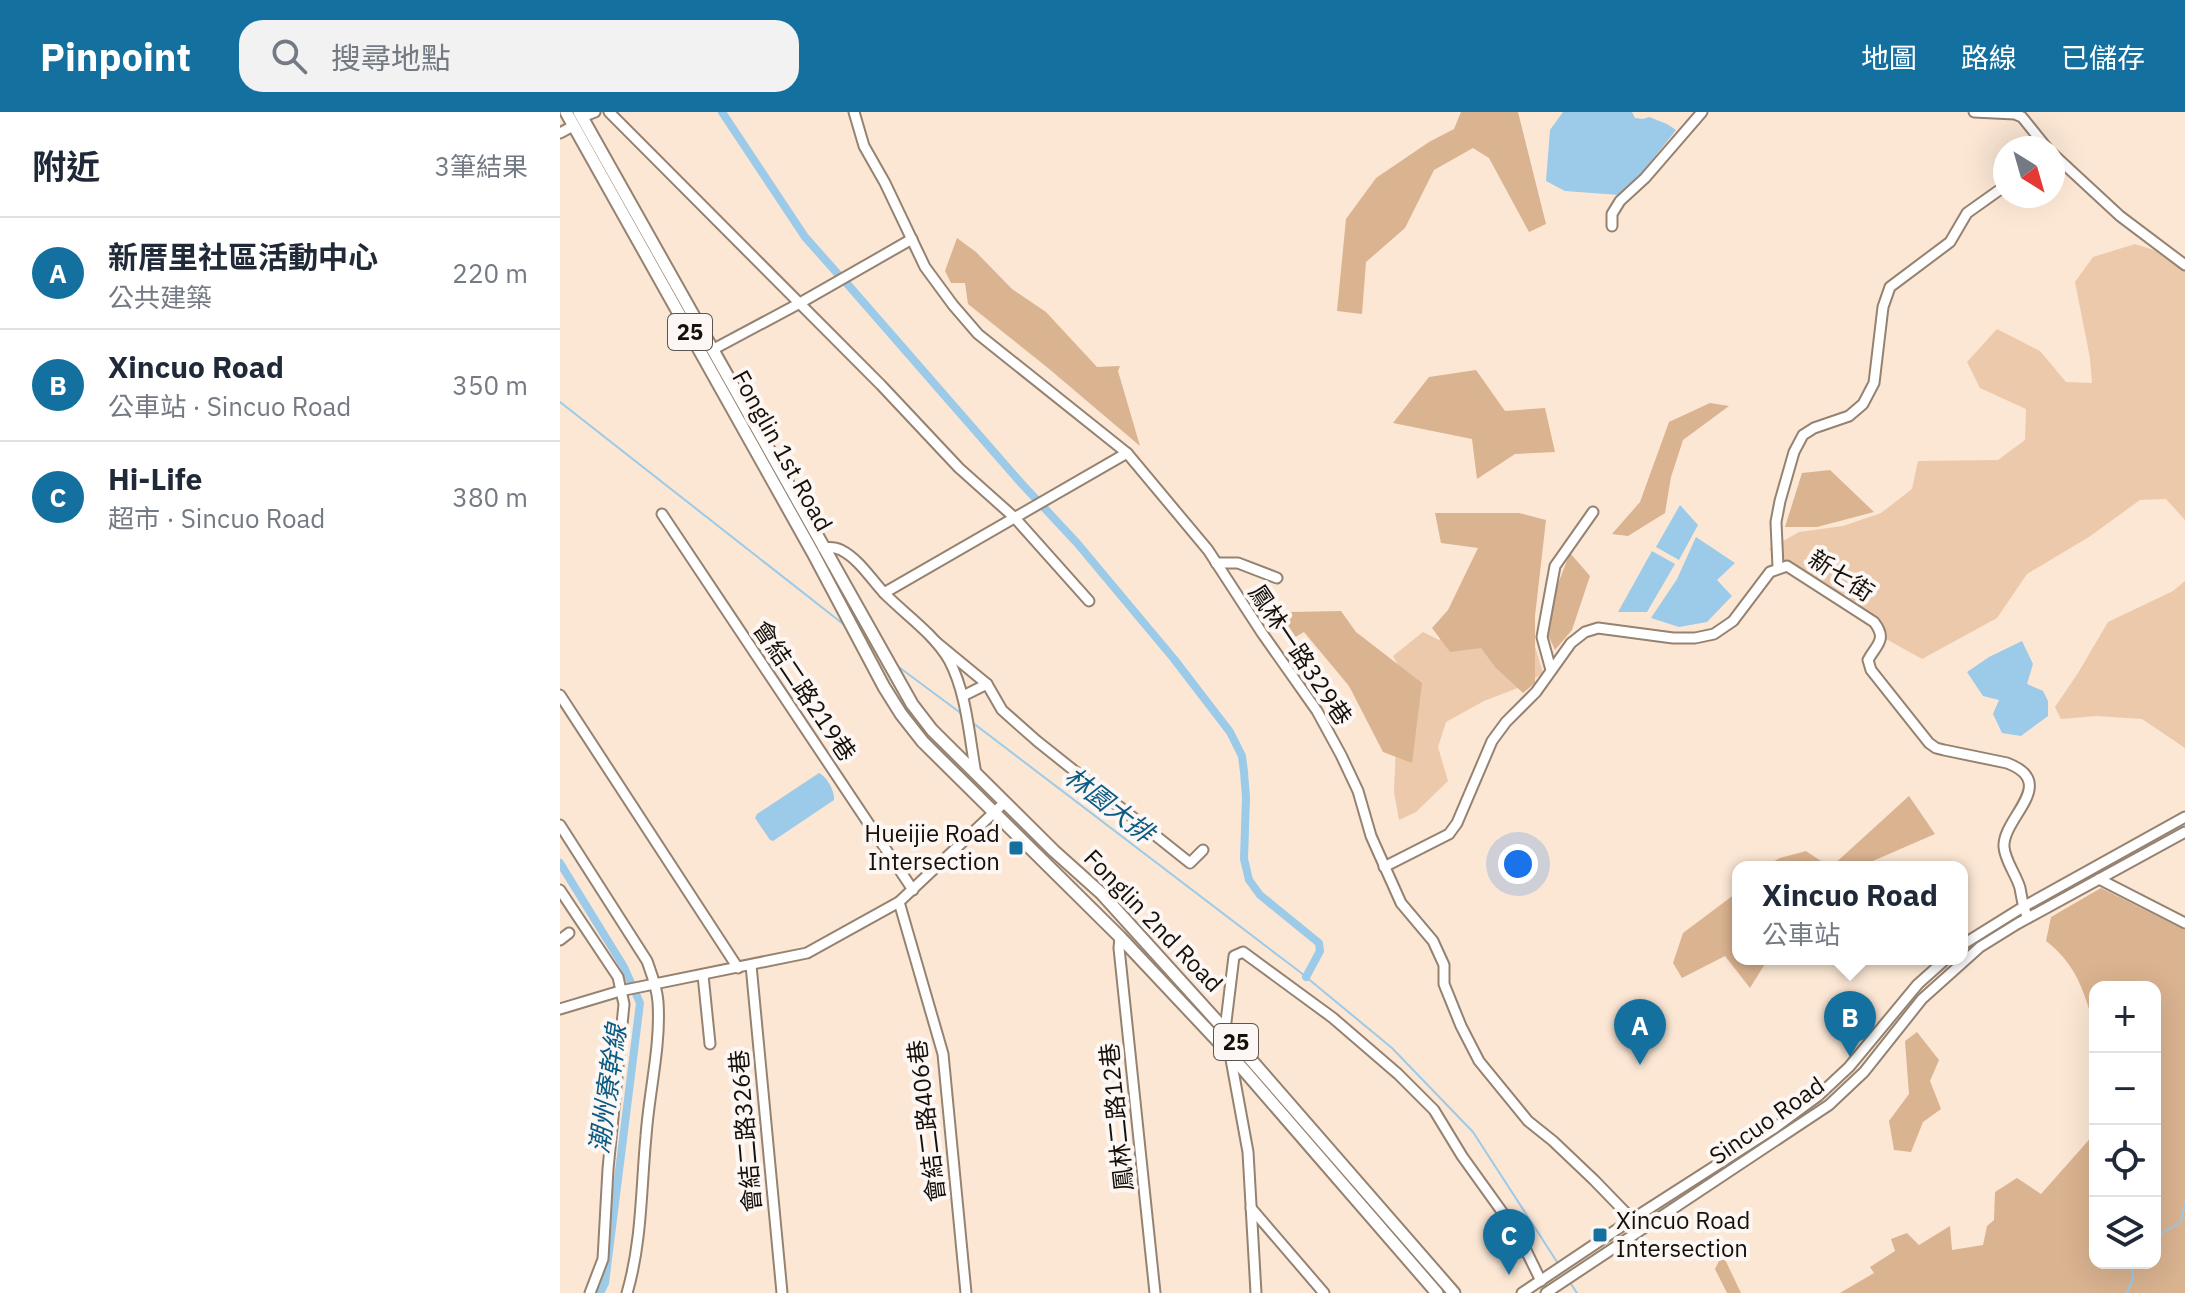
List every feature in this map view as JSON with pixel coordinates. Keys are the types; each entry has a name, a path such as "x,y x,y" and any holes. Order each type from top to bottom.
{"main road":[{"name":"Fonglin 1st Road","path":"566,112 578,118 712,350 818,550 884,687 923,742 993,814"},
{"name":"Fonglin 1st Road","path":"578,118 818,550 912,704 932,730 976,774"},
{"name":"25","path":"976,774 1005,802"},
{"name":"Fonglin 2nd Road","path":"1005,802 1102,894 1454,1293"},
{"name":"Fonglin 2nd Road","path":"993,814 1120,937 1230,1054 1437,1293"}],"street":[{"path":"560,133 578,118 595,112"},
{"path":"609,112 959,468 1015,518 1089,601"},
{"path":"712,350 912,239 864,146 854,112"},
{"path":"1612,226 1612,214 1620,201 1645,178 1702,112"},
{"path":"1974,112 2015,114 2022,117 2035,136"},
{"path":"2065,167 2120,216 2185,265"},
{"path":"1778,567 1776,522 1794,452 1803,435 1849,416 1863,404 1874,383 1883,307 1890,287 1950,242 1967,213 1993,195"},
{"name":"鳳林一路329巷","path":"912,239 934,281 978,334 1127,453 1208,550 1317,711 1358,791 1371,836 1401,903 1433,941 1444,965 1444,984 1479,1061 1528,1121 1594,1180 1638,1231"},
{"path":"884,593 1127,453"},
{"path":"1551,670 1542,637 1555,566 1593,512"},
{"name":"會結二路219巷","path":"662,514 913,890"},
{"path":"818,550 830,547 841,550 855,560 884,593 936,642 987,684 1002,710 1190,863 1203,850"},
{"path":"1216,563 1238,563 1277,578"},
{"name":"新七街","path":"1384,867 1449,834 1457,823 1492,741 1536,692 1571,643 1585,632 1598,628 1673,638 1714,634 1733,621 1770,572 1787,566 1874,622 1881,633 1880,642 1868,660 1871,670 1929,743 1936,748 2016,766 2027,778 2029,794 2006,836 2004,852 2028,918"},
{"path":"936,642 949,660 963,696 976,774"},
{"path":"963,696 987,684"},
{"path":"560,695 738,968"},
{"path":"560,1009 622,990 807,953 899,902 1005,802"},
{"path":"1968,941 2023,907 2185,817"},
{"path":"560,825 647,961 658,1004 636,1257 627,1293"},
{"name":"Sincuo Road","path":"1968,958 2028,918 2185,832"},
{"path":"2099,879 2185,923"},
{"path":"2072,880 2077,891"},
{"path":"560,890 618,977 624,1004 608,1169 603,1259 590,1293"},
{"name":"會結二路406巷","path":"899,902 943,1054 966,1293"},
{"path":"560,940 569,933"},
{"name":"鳳林二路12巷","path":"1120,937 1155,1293"},
{"path":"1225,1030 1234,956 1243,952 1333,1018 1398,1074 1434,1110 1462,1156 1518,1234 1542,1280 1522,1293"},
{"name":"會結二路326巷","path":"751,965 782,1293"},
{"name":"Sincuo Road","path":"1542,1280 1776,1127 1818,1096 1849,1067 1918,984 1939,965"},
{"name":"Sincuo Road","path":"1548,1291 1829,1105 1864,1072 1922,999 1960,965"},
{"path":"703,975 710,1044"},
{"path":"1230,1054 1248,1152 1256,1293"},
{"path":"1251,1208 1324,1293"}],"shaded area":[{"path":"1461,112 1518,112 1546,224 1529,232 1489,158 1473,148 1434,170 1405,228 1366,262 1362,314 1337,311 1346,219 1376,178 1454,129"},
{"path":"957,238 976,252 1012,289 1046,312 1097,367 1120,366 1118,371 1140,446 968,304 965,283 951,283 945,271"},
{"path":"2135,244 2179,258 2185,264 2185,520 2166,499 2140,500 2089,537 2027,574 1997,618 1922,659 1879,635 1855,606 1841,607 1796,576 1769,549 1799,532 1843,526 1881,513 1912,489 1918,461 1998,460 2025,440 2026,409 1980,388 1967,362 1997,329 2040,351 2066,382 2092,383 2075,282 2093,257"},
{"path":"1476,370 1505,411 1545,408 1555,452 1515,454 1477,479 1472,439 1393,423 1429,377"},
{"path":"1710,403 1729,406 1683,440 1671,477 1665,513 1628,536 1612,534 1640,502 1669,422"},
{"path":"1830,470 1874,512 1817,527 1785,527 1802,473"},
{"path":"1435,513 1519,513 1546,520 1535,616 1535,683 1523,693 1496,668 1481,648 1450,652 1432,628 1448,610 1478,548 1441,543"},
{"path":"1570,553 1590,576 1572,630 1555,650 1548,635 1554,594"},
{"path":"2185,581 2185,748 2142,719 2097,716 2061,719 2055,707 2108,622 2173,591"},
{"path":"1259,605 1292,612 1341,611 1356,632 1422,683 1412,763 1383,752 1349,686 1304,632 1292,639"},
{"path":"1468,616 1530,630 1543,673 1523,686 1484,701 1446,722 1438,747 1448,781 1416,812 1399,820 1394,792 1397,723 1419,701 1393,656 1423,632 1439,640"},
{"path":"1909,796 1935,834 1873,861 1838,861"},
{"path":"1806,851 1821,861 1774,861"},
{"path":"2101,888 2185,930 2185,1293 1840,1293 1874,1273 1870,1267 1895,1251 1891,1239 1907,1233 1919,1245 1950,1226 1952,1250 1983,1245 1987,1226 1994,1220 1995,1192 2017,1178 2041,1194 2089,1140 2089,1269 2161,1269 2161,981 2089,981 2089,1009 2072,970 2046,941 2051,917"},
{"path":"1732,896 1732,965 1725,956 1682,978 1673,963 1683,933"},
{"path":"1732,965 1764,965 1750,988"},
{"path":"1917,1032 1939,1060 1930,1081 1941,1109 1923,1122 1911,1152 1894,1150 1889,1121 1909,1094 1905,1041"},
{"path":"1712,1241 1719,1247 1741,1293 1727,1293 1715,1269 1719,1261"}],"water":[{"path":"1563,112 1632,112 1635,118 1649,117 1676,130 1636,180 1619,195 1565,191 1546,181 1550,130"},
{"path":"1680,505 1698,525 1679,560 1656,547"},
{"path":"1696,537 1735,563 1717,580 1732,596 1707,622 1679,627 1651,618 1677,579"},
{"path":"1652,551 1675,564 1647,612 1618,612"},
{"path":"2022,641 2033,664 2027,684 2043,691 2048,701 2048,716 2021,736 2002,733 1993,714 1999,700 1983,696 1967,672"},
{"path":"819,773 830,785 834,800 773,841 770,840 755,818 757,814"}],"waterway":[{"path":"722,112 805,237 837,273"},
{"path":"843,279 1077,543 1174,659 1230,732 1242,756 1246,797 1244,859 1249,880 1260,895 1319,943 1320,951 1306,977"},
{"name":"林園大排","path":"560,402 847,627"},
{"name":"林園大排","path":"864,641 875,649"},
{"name":"林園大排","path":"896,665 962,714"},
{"name":"林園大排","path":"973,723 1300,972 1392,1048 1473,1132 1559,1265"},
{"name":"潮州寮幹線","path":"560,863 624,967 640,1003 605,1283 600,1293"},
{"path":"2161,1234 2181,1222 2185,1203"},
{"path":"2127,1293 2133,1279 2132,1269"},
{"name":"林園大排","path":"1569,1281 1577,1293"}],"place":[{"name":"Hueijie Road Intersection","path":"1016,848"},
{"name":"Xincuo Road","path":"1850,1057"},
{"name":"新厝里社區活動中心","path":"1640,1065"},
{"name":"Xincuo Road Intersection","path":"1600,1235"},
{"name":"Hi-Life","path":"1509,1275"}]}
